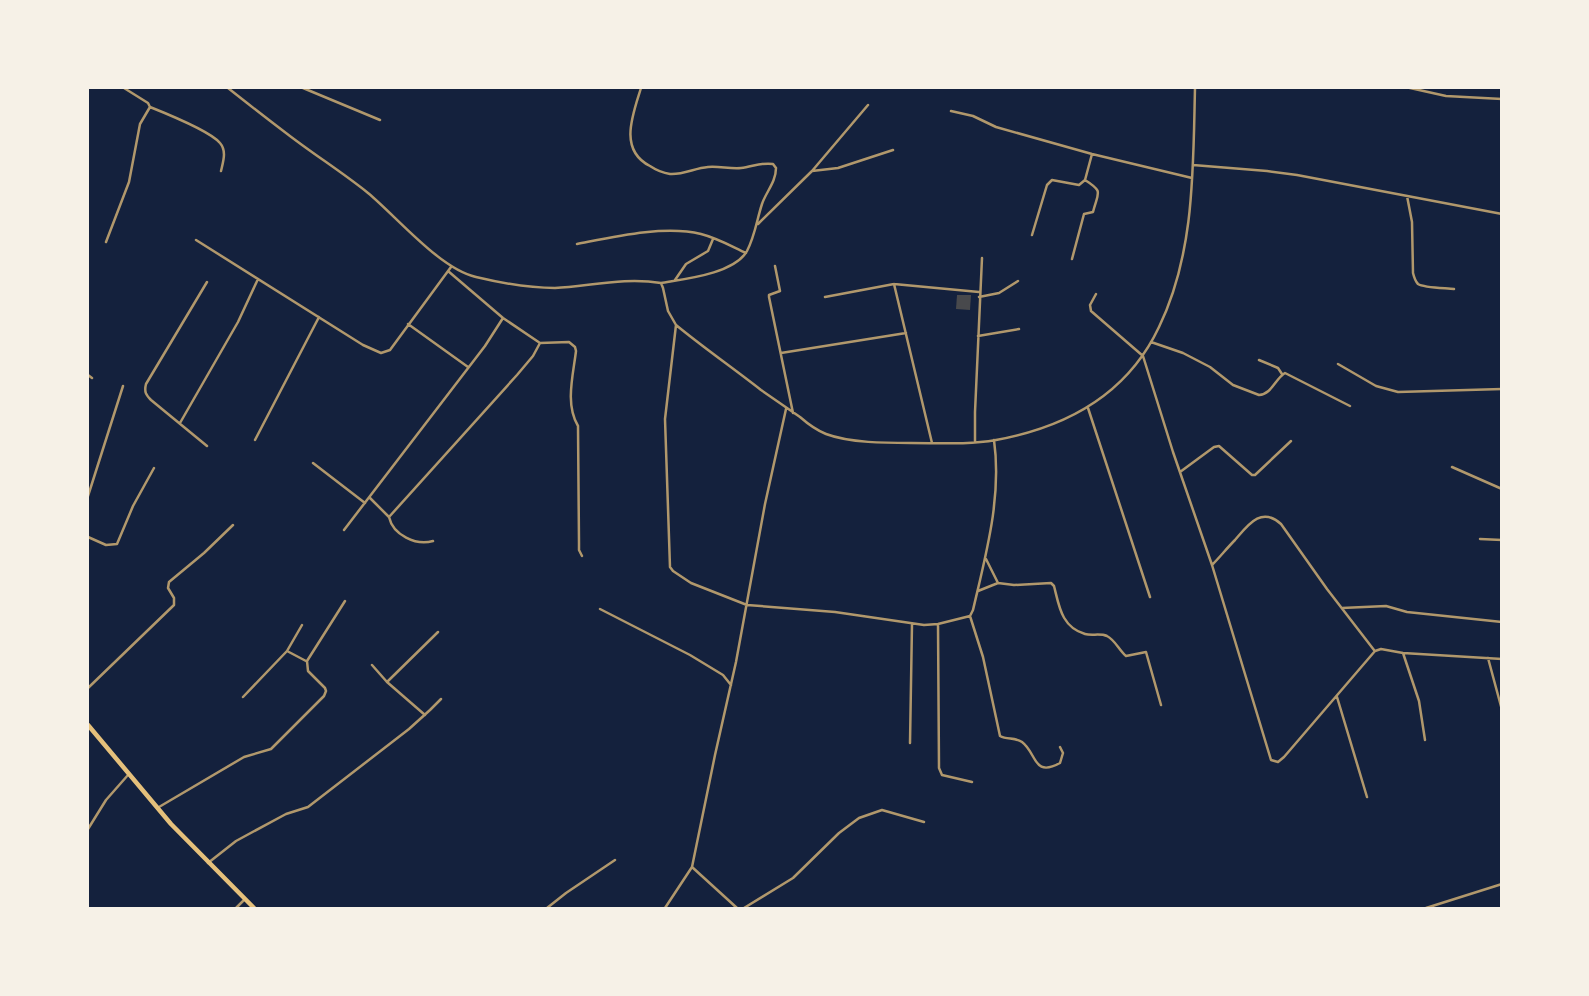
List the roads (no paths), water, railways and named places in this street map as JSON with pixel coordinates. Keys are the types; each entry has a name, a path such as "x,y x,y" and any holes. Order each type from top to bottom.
{"main road":[{"path":"88,725 157,808 254,908"}],"street":[{"path":"124,88 150,107 219,142 224,152 221,170"},
{"path":"228,88 368,193 451,267 476,277 554,288 629,281 661,283 692,278 736,262 746,253 776,168 773,164 760,163 741,168 712,166 667,174 643,163 633,150 629,138 641,88"},
{"path":"303,88 380,120"},
{"path":"661,283 668,311 676,325 819,431 840,438 933,443 994,440 1035,430 1087,408 1124,379 1143,356 1166,313 1184,250 1190,209 1195,88"},
{"path":"1410,88 1446,96 1502,99"},
{"path":"758,224 812,171 868,105"},
{"path":"106,243 129,181 140,124 150,107"},
{"path":"951,111 973,116 996,127 1093,154 1192,178"},
{"path":"812,171 838,168 894,150"},
{"path":"1032,235 1049,181 1079,185 1085,180 1093,154"},
{"path":"1193,165 1297,174 1502,214"},
{"path":"1072,259 1084,214 1093,212 1099,191 1085,180"},
{"path":"1407,196 1412,222 1415,281 1424,286 1454,289"},
{"path":"577,244 617,236 680,232 700,234 746,253"},
{"path":"675,280 686,264 708,251 713,239"},
{"path":"196,240 380,353 390,350 451,267"},
{"path":"975,442 982,258"},
{"path":"775,266 780,291 769,297 793,413"},
{"path":"448,271 503,318 540,343 569,342 575,347 571,409 578,426 579,550 582,556"},
{"path":"180,423 238,322 258,279"},
{"path":"825,296 894,284 979,295 999,293 1018,281"},
{"path":"206,282 145,390 151,400 207,446"},
{"path":"894,284 933,443"},
{"path":"1096,295 1090,305 1091,311 1143,356 1212,565 1271,760 1278,762 1284,757 1375,651 1381,649 1403,653 1502,659"},
{"path":"255,440 319,317"},
{"path":"344,530 491,338 503,318"},
{"path":"408,324 469,367"},
{"path":"676,325 665,419 670,567 691,583 747,606 835,612 912,624 938,624 970,615 986,559 998,475 994,440"},
{"path":"978,336 1019,329"},
{"path":"781,353 906,333"},
{"path":"1151,342 1183,353 1210,367 1233,385 1259,395 1268,392 1282,374 1288,373 1350,406"},
{"path":"389,517 517,375 540,343"},
{"path":"1259,360 1278,368 1282,374"},
{"path":"1338,364 1376,386 1398,392 1502,389"},
{"path":"88,374 92,378"},
{"path":"88,496 124,386"},
{"path":"1087,408 1150,597"},
{"path":"665,908 692,867 786,409"},
{"path":"1180,472 1219,446 1255,475 1291,441"},
{"path":"313,463 365,503"},
{"path":"1452,467 1502,489"},
{"path":"88,537 106,545 117,544 133,506 154,468"},
{"path":"370,498 403,536 422,543 433,541"},
{"path":"1212,565 1251,522 1260,517 1270,517 1281,524 1375,651"},
{"path":"88,688 174,605 174,598 168,588 169,582 233,525"},
{"path":"1480,539 1502,540"},
{"path":"986,559 998,583"},
{"path":"978,591 998,583 1051,583 1061,615 1078,631 1107,636 1126,656 1146,652 1161,705"},
{"path":"157,808 244,757 271,749 325,693 325,688 308,671 307,661 345,601"},
{"path":"1342,608 1386,606 1407,612 1502,622"},
{"path":"600,609 691,655 723,675 731,685"},
{"path":"970,615 984,657 1000,736 1004,739 1020,740 1038,765 1045,768 1060,763 1063,753 1060,747"},
{"path":"910,743 912,624"},
{"path":"938,624 939,768 942,775 971,782"},
{"path":"243,697 288,651 302,625"},
{"path":"387,682 438,632"},
{"path":"288,651 307,661"},
{"path":"1403,653 1419,701 1425,740"},
{"path":"1488,658 1502,710"},
{"path":"372,665 425,715"},
{"path":"1337,695 1367,797"},
{"path":"208,863 236,841 286,814 308,807 425,715 441,699"},
{"path":"88,829 106,800 128,775"},
{"path":"744,908 793,878 839,833 859,818 882,810 925,822"},
{"path":"547,908 615,860"},
{"path":"692,867 737,908"},
{"path":"1426,908 1502,884"},
{"path":"236,908 244,899"}]}
